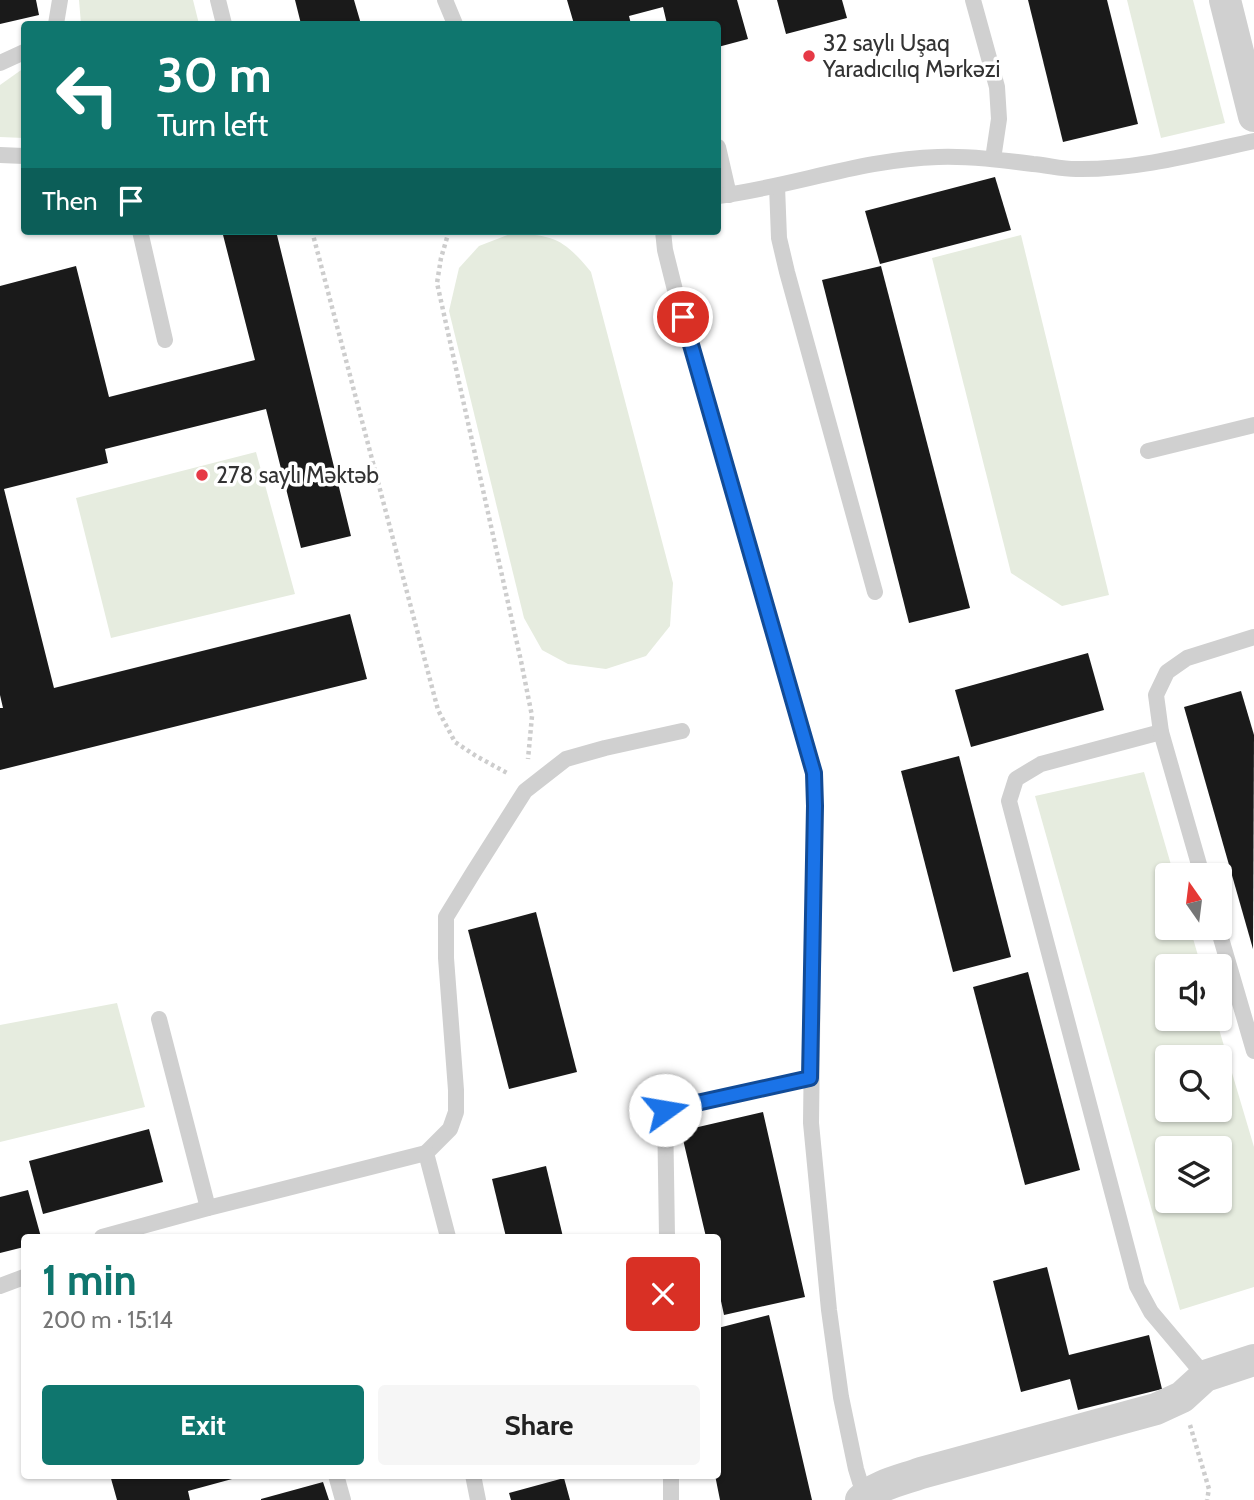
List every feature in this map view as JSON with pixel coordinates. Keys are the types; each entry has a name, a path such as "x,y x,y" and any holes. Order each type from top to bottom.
{"street":[{"path":"1225,0 1254,116"},
{"path":"864,1498 921,1473 1156,1409 1193,1387 1254,1360"}],"lane":[{"path":"56,21 60,0"},
{"path":"218,0 223,21"},
{"path":"445,0 454,21"},
{"path":"973,0 996,86 999,119 993,159"},
{"path":"0,63 21,53"},
{"path":"721,176 723,195 889,161 938,157 993,159 1073,169 1100,169 1144,165 1254,141"},
{"path":"0,155 21,156"},
{"path":"777,186 779,239 787,272 876,592"},
{"path":"141,235 165,340"},
{"path":"663,235 675,290 814,773 811,1123 829,1310 844,1409 864,1498"},
{"path":"1148,450 1254,425"},
{"path":"1199,863 1161,732 1156,695 1167,671 1187,658 1254,637"},
{"path":"113,1234 426,1153 450,1129 456,1112 446,917 525,791 566,759 682,730"},
{"path":"1161,732 1041,764 1016,779 1009,801 1137,1286 1193,1387"},
{"path":"1222,940 1254,1051"},
{"path":"159,1019 208,1208"},
{"path":"667,1234 665,1110 810,1078"},
{"path":"426,1153 447,1234"},
{"path":"0,1286 21,1278"},
{"path":"337,1479 343,1500"},
{"path":"474,1479 478,1500"},
{"path":"671,1479 671,1500"}],"path":[{"path":"313,235 438,710 455,742 509,774 525,791"},
{"path":"448,235 437,283 532,716 525,791"},
{"path":"1193,1387 1209,1489 1207,1500"}],"shaded area":[{"path":"79,0 193,0 198,21 81,21"},
{"path":"1127,0 1193,0 1225,123 1161,138"},
{"path":"21,70 21,138 0,137 0,85"},
{"path":"507,235 547,237 565,245 591,272 673,583 670,626 646,656 606,669 568,664 542,650 524,618 449,311 459,268 479,246"},
{"path":"1021,235 1109,595 1062,606 1011,573 932,258"},
{"path":"256,452 295,594 111,638 76,498"},
{"path":"1144,772 1171,863 1155,863 1155,940 1193,940 1198,954 1155,954 1155,1031 1220,1031 1224,1045 1155,1045 1155,1122 1232,1122 1232,1073 1254,1147 1254,1287 1180,1310 1035,796"},
{"path":"117,1003 145,1107 0,1142 0,1025"}],"building":[{"path":"0,0 36,0 39,15 0,24"},
{"path":"295,0 354,0 360,21 300,21"},
{"path":"567,0 737,0 748,39 721,46 721,21 666,21 663,7 629,16 630,21 573,21"},
{"path":"777,0 842,0 847,18 786,34"},
{"path":"1028,0 1107,0 1138,124 1063,142"},
{"path":"995,177 1011,230 880,264 865,211"},
{"path":"223,235 277,235 351,536 301,548 266,409 105,449 108,463 4,489 54,688 350,614 367,679 0,770 0,708 3,708 0,695 0,286 76,266 109,397 255,360"},
{"path":"881,266 970,608 909,623 822,280"},
{"path":"1088,653 1104,710 971,747 955,690"},
{"path":"1241,691 1254,735 1253,949 1232,875 1232,863 1228,863 1184,707"},
{"path":"959,756 1011,957 953,972 901,771"},
{"path":"536,912 577,1072 509,1089 468,930"},
{"path":"1028,972 1080,1170 1025,1185 973,987"},
{"path":"763,1112 805,1297 724,1315 721,1301 721,1234 705,1234 681,1131"},
{"path":"149,1129 163,1182 43,1214 29,1161"},
{"path":"546,1166 562,1234 505,1234 492,1179"},
{"path":"28,1190 40,1234 21,1234 21,1248 0,1253 0,1197"},
{"path":"1047,1267 1069,1355 1149,1335 1162,1389 1078,1410 1070,1379 1021,1392 993,1281"},
{"path":"769,1315 812,1500 720,1500 716,1479 721,1479 721,1327"},
{"path":"111,1479 232,1479 188,1491 190,1500 117,1500"},
{"path":"564,1479 570,1500 511,1500 509,1493"},
{"path":"323,1482 329,1500 261,1500 261,1499"}],"place":[{"name":"32 saylı Uşaq Yaradıcılıq Mərkəzi","path":"809,56"},
{"name":"278 saylı Məktəb","path":"202,475"}],"route":[{"path":"665,1110 810,1078 814,773 683,317"}]}
